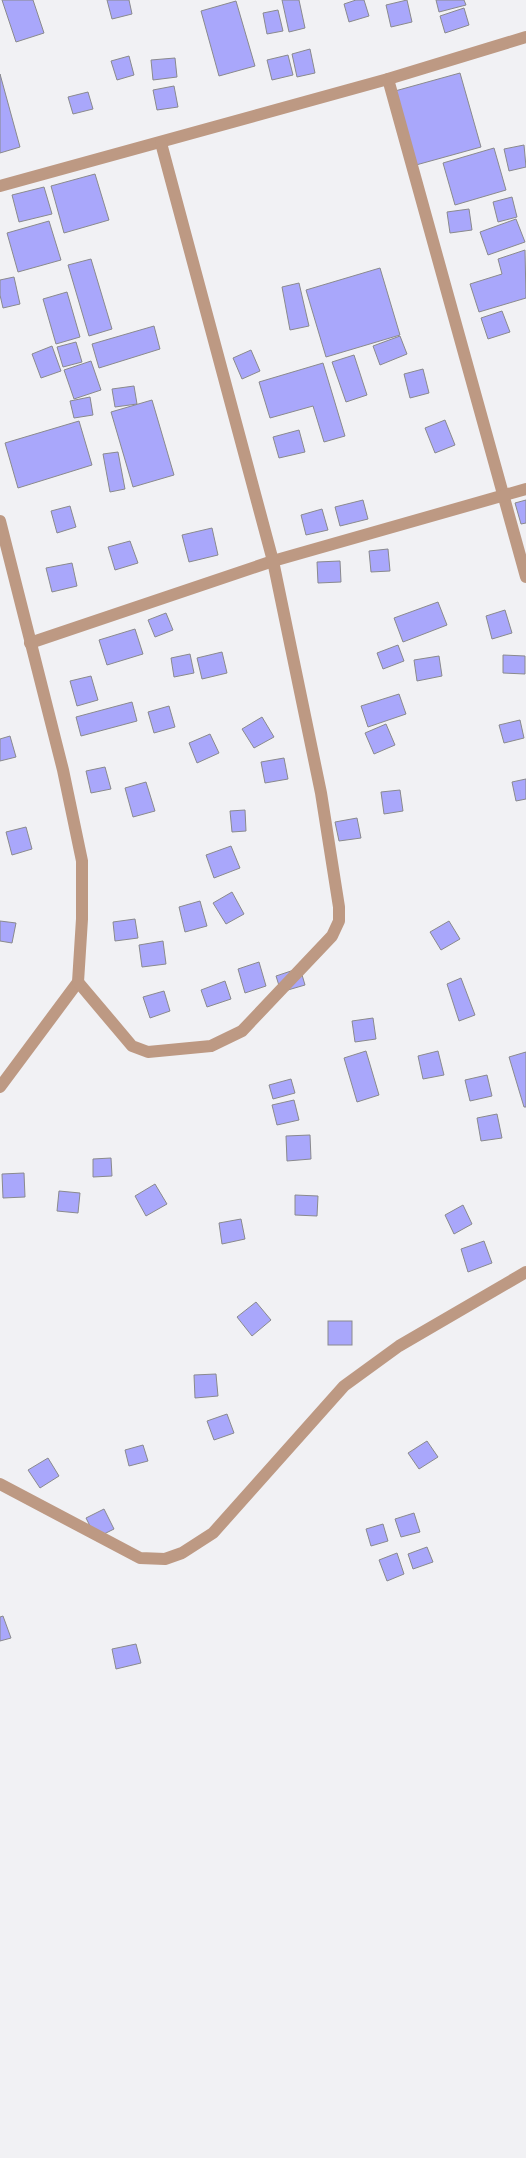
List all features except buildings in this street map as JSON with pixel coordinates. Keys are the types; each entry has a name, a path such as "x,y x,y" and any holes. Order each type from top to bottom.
{"street":[{"path":"0,186 388,79 526,37"},
{"path":"388,79 526,576"},
{"path":"78,982 132,1046 148,1052 211,1046 242,1031 332,936 338,921 339,907 321,792 273,562 161,143"},
{"path":"30,642 273,562 526,490"},
{"path":"0,521 62,770 82,861 82,919 78,982 0,1087"},
{"path":"0,1484 140,1558 166,1559 182,1553 214,1532 344,1386 398,1346 526,1272"}]}
